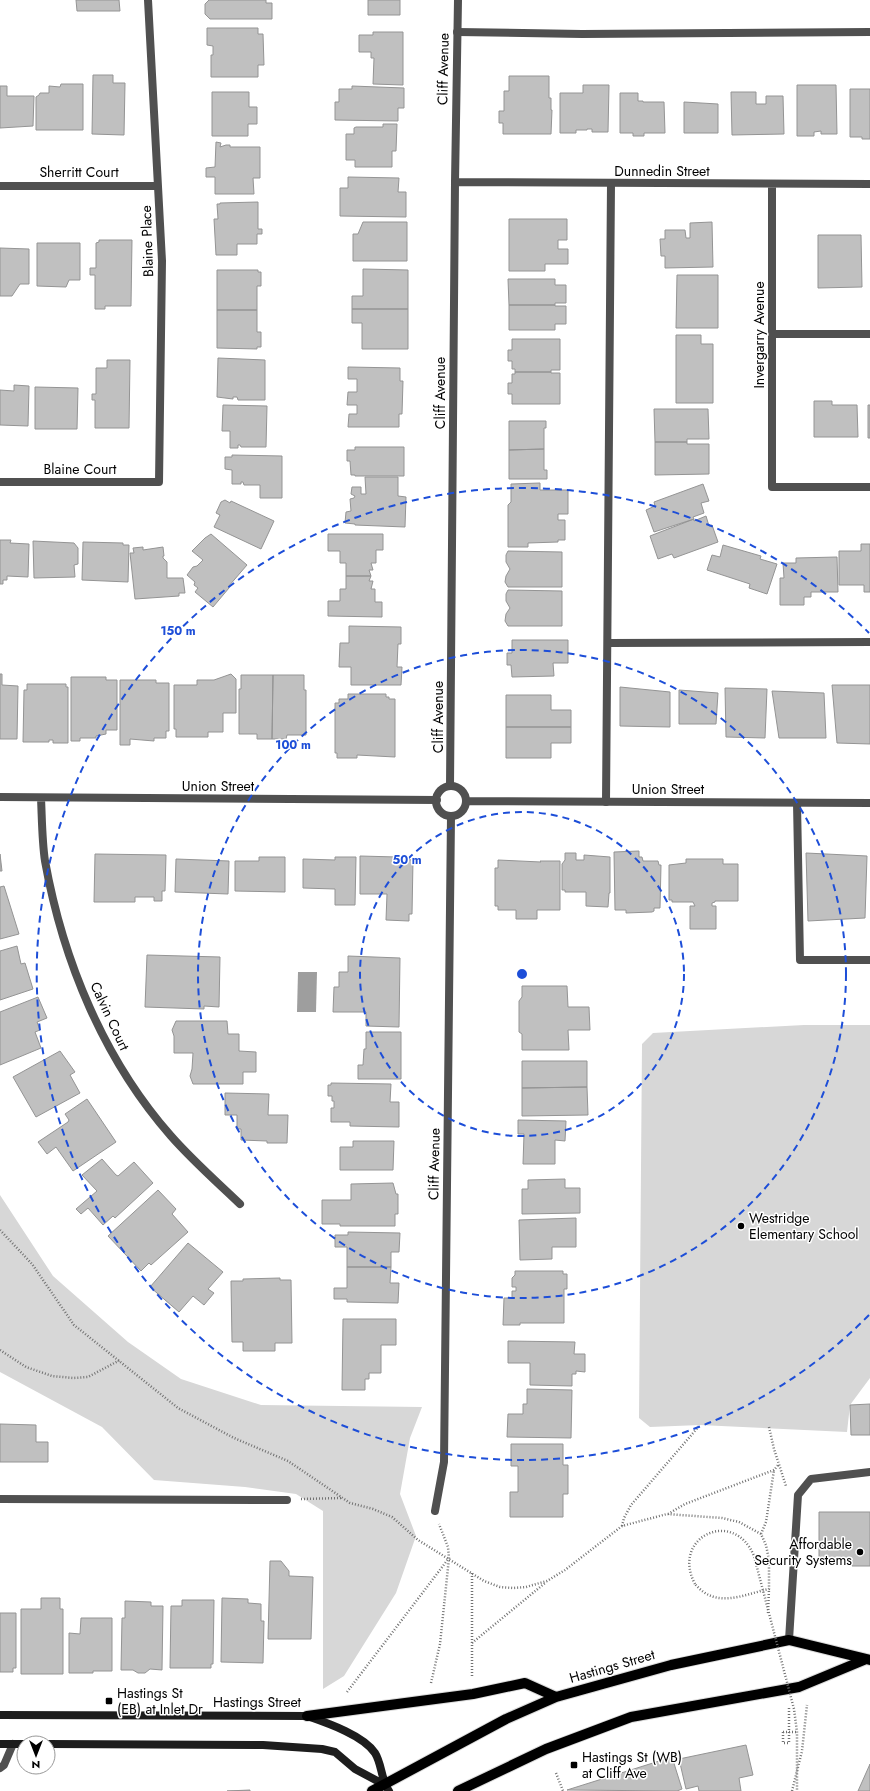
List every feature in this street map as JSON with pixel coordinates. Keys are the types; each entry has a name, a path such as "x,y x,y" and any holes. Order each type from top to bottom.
{"main road":[{"name":"Hastings Street","path":"0,1715 307,1716 332,1725 366,1744 375,1754 387,1788 506,1719 556,1697 672,1665 789,1640 867,1660"},
{"name":"Hastings Street","path":"458,1791 546,1748 631,1717 798,1687 867,1660"},
{"path":"307,1716 467,1695 525,1683 556,1697"},
{"path":"0,1744 13,1744"},
{"path":"56,1744 263,1745 322,1748 334,1752 355,1769 387,1788"},
{"path":"372,1791 387,1788"}],"street":[{"name":"Blaine Place","path":"148,0 162,261 159,482"},
{"name":"Cliff Avenue","path":"450,786 458,0"},
{"path":"457,32 590,34 870,32"},
{"name":"Dunnedin Street","path":"455,182 611,184 870,184"},
{"path":"606,802 611,184"},
{"name":"Invergarry Avenue","path":"772,184 772,486 870,487"},
{"name":"Sherritt Court","path":"0,186 158,186"},
{"path":"772,334 870,334"},
{"name":"Blaine Court","path":"0,482 159,482"},
{"path":"608,642 870,642"},
{"path":"450,786 459,788 463,792 466,801 463,810 456,815 451,816 442,813 437,805 439,792 450,786"},
{"name":"Union Street","path":"0,797 437,800"},
{"name":"Calvin Court","path":"41,798 45,860 64,936 75,973 112,1056 171,1136 240,1204"},
{"name":"Union Street","path":"466,801 870,803"},
{"path":"797,803 800,960 870,960"},
{"name":"Cliff Avenue","path":"434,1511 444,1462 451,816"},
{"path":"789,1640 798,1495 811,1479 870,1472"},
{"path":"0,1499 287,1500"},
{"path":"0,1768 4,1765 13,1744"}],"path":[{"path":"0,1230 32,1264 74,1325 120,1360 178,1408 234,1438 288,1461 350,1504 373,1509 392,1517 418,1540 484,1581 500,1587 526,1587 547,1581"},
{"path":"0,1350 26,1367 52,1376 73,1378 88,1377 120,1360"},
{"path":"622,1526 624,1518 631,1505 700,1425"},
{"path":"769,1427 779,1464 788,1489 798,1495"},
{"path":"472,1643 547,1581 565,1570 622,1526 667,1514 685,1504 774,1470 779,1464"},
{"path":"761,1534 766,1522 774,1470"},
{"path":"287,1500 342,1498"},
{"path":"431,1683 440,1644 449,1558 448,1547 434,1511"},
{"path":"667,1514 722,1518 739,1522 761,1534 768,1553 768,1613"},
{"path":"769,1589 728,1599 719,1599 705,1593 695,1584 690,1575 690,1554 695,1544 703,1536 713,1532 724,1531 735,1533 744,1539 754,1556 794,1709 797,1732 797,1791"},
{"path":"347,1692 449,1558"},
{"path":"472,1573 472,1676"},
{"path":"792,1791 802,1751 807,1705"},
{"path":"789,1707 789,1734 789,1743 783,1743 783,1732 797,1732"},
{"path":"556,1773 563,1791"}],"shaded area":[{"path":"298,972 317,972 316,1012 297,1012"},
{"name":"Westridge Elementary School","path":"804,1025 870,1025 870,1378 850,1405 847,1432 700,1425 650,1427 639,1418 642,1044 653,1033"},
{"path":"0,1195 53,1276 128,1342 181,1379 261,1405 422,1407 410,1438 400,1494 416,1536 396,1593 344,1676 323,1689 323,1511 296,1494 245,1487 154,1480 102,1427 0,1372"}],"building":[{"path":"76,0 119,0 120,11 77,11"},
{"path":"209,0 266,0 266,3 272,3 272,19 210,19 205,14 205,4"},
{"path":"368,0 400,0 400,15 368,15"},
{"path":"207,28 258,28 258,34 263,34 264,65 258,65 258,77 211,77 211,55 213,55 213,46 207,45"},
{"path":"373,32 403,32 403,85 373,84 374,58 371,58 371,52 359,52 359,35 373,35"},
{"path":"93,75 113,75 113,83 125,83 124,135 92,134"},
{"path":"509,76 549,76 549,98 551,98 552,110 551,134 503,134 503,123 499,123 499,111 504,111 504,91 509,91"},
{"path":"61,84 83,84 83,130 36,130 36,97 40,93 49,93 49,86 60,87"},
{"path":"583,85 609,85 608,132 592,132 592,129 587,129 576,130 576,133 560,133 560,93 583,93"},
{"path":"797,85 836,85 837,134 821,134 821,131 814,132 814,136 797,136"},
{"path":"0,86 7,86 7,96 34,96 33,126 0,128"},
{"path":"352,86 404,88 404,108 398,108 398,121 335,120 335,102 339,102 339,89 352,89"},
{"path":"850,89 870,89 870,139 850,137"},
{"path":"212,92 249,92 249,107 257,107 257,124 248,124 248,136 212,136"},
{"path":"731,92 756,92 756,104 766,104 766,96 783,96 784,134 732,135"},
{"path":"620,93 638,93 638,101 664,102 665,133 644,133 644,136 633,136 633,133 620,133"},
{"path":"684,102 718,104 718,133 684,133"},
{"path":"383,124 397,124 396,151 392,151 392,167 355,167 355,160 346,160 346,134 354,134 354,128 356,127 383,127"},
{"path":"216,142 221,143 220,147 230,145 230,147 260,147 260,178 253,178 254,194 215,194 215,177 206,177 206,168 215,167"},
{"path":"348,177 399,178 398,192 406,192 406,217 340,216 340,188 348,188"},
{"path":"258,202 258,229 262,229 262,234 257,234 257,244 237,244 237,255 216,255 214,219 218,219 217,204"},
{"path":"509,219 567,219 567,240 558,240 558,249 568,249 568,264 545,264 545,271 509,271"},
{"path":"363,222 407,222 407,261 353,261 353,234 358,234"},
{"path":"712,222 713,267 665,268 665,256 661,256 660,239 665,239 665,230 685,230 686,238 690,238 690,223"},
{"path":"818,235 861,235 862,287 818,288"},
{"path":"99,240 132,240 131,306 105,306 105,309 95,309 95,275 90,275 90,268 96,268 96,243 99,242"},
{"path":"37,243 80,243 80,280 69,280 66,287 37,286"},
{"path":"0,248 29,249 29,284 20,284 12,296 0,296"},
{"path":"363,269 408,270 408,309 352,309 352,296 363,296"},
{"path":"217,270 258,270 258,272 261,272 261,286 257,286 257,310 217,310"},
{"path":"677,275 718,275 718,328 676,328"},
{"path":"508,279 555,279 555,285 566,285 566,303 555,303 555,305 509,305"},
{"path":"509,305 566,306 566,324 555,324 555,330 509,330"},
{"path":"352,309 408,309 408,349 362,349 362,323 352,323"},
{"path":"217,310 257,310 257,332 261,332 261,347 257,347 257,349 217,348"},
{"path":"676,335 701,335 701,344 713,344 713,403 676,403"},
{"path":"512,339 560,339 560,370 551,370 551,372 515,372 515,369 512,369 512,361 508,361 508,350 512,350"},
{"path":"218,358 265,360 265,400 238,400 237,397 233,397 233,399 217,397"},
{"path":"107,360 130,360 129,428 95,428 95,400 92,400 92,394 96,394 96,368 107,368"},
{"path":"348,367 400,368 400,381 403,381 402,414 399,414 399,427 348,427 349,414 357,414 357,405 347,405 348,392 357,392 357,379 348,379"},
{"path":"515,372 560,373 560,404 512,404 512,394 508,394 508,383 512,383 512,374 515,374"},
{"path":"14,385 29,386 28,426 0,425 0,390 14,391"},
{"path":"35,387 78,388 77,429 35,429"},
{"path":"814,401 832,401 832,405 857,405 858,437 814,437"},
{"path":"223,405 267,406 266,447 241,447 238,445 238,448 230,448 230,431 222,431"},
{"path":"868,405 870,405 870,438 868,438"},
{"path":"654,409 708,409 709,439 687,439 687,442 655,442"},
{"path":"509,421 546,421 546,428 544,428 544,449 509,450"},
{"path":"655,442 709,444 709,474 655,475"},
{"path":"355,447 404,447 404,476 351,475 350,461 347,461 347,450 355,450"},
{"path":"544,449 544,470 547,470 547,479 509,479 509,450"},
{"path":"232,455 282,456 282,498 260,498 260,485 244,485 243,482 241,482 241,484 232,484 232,470 225,469 225,457 232,457"},
{"path":"365,477 398,477 398,496 406,497 405,527 355,525 345,523 346,512 351,511 350,499 354,498 355,496 351,494 352,487 361,487 361,494 366,494"},
{"path":"540,483 540,490 568,490 568,514 558,514 558,520 565,520 565,540 558,540 558,542 528,543 528,547 508,547 508,505 511,502 511,484"},
{"path":"703,484 709,501 701,503 704,513 693,517 694,519 654,532 646,510 655,506 654,502"},
{"path":"225,500 230,503 231,501 274,521 261,549 214,527 220,515 216,513 221,502"},
{"path":"706,516 709,526 712,525 718,542 674,558 672,554 658,559 650,536 694,519 694,521"},
{"path":"211,534 247,565 213,607 195,592 198,588 194,585 195,582 187,575 193,567 197,566 203,560 192,551"},
{"path":"328,534 383,534 383,550 376,550 376,563 371,563 373,570 369,570 371,576 346,576 346,563 340,563 340,551 328,551"},
{"path":"0,540 11,540 10,543 29,544 28,577 7,576 7,580 3,580 3,584 0,584"},
{"path":"33,541 74,543 78,548 78,564 74,565 75,577 34,578"},
{"path":"83,542 123,543 123,545 129,545 128,582 82,580"},
{"path":"861,544 870,544 870,592 864,592 864,585 839,585 839,551 861,551"},
{"path":"723,545 761,556 760,559 777,564 767,594 749,588 750,584 707,570 712,555 720,557"},
{"path":"143,547 143,550 163,547 163,558 167,562 167,578 183,578 185,593 179,593 179,596 135,599 130,553 134,553 133,548"},
{"path":"508,551 562,552 562,587 508,587 505,582 506,576 510,569 506,562 506,555"},
{"path":"837,557 838,592 811,592 811,597 804,597 804,605 780,605 780,578 784,578 783,563 796,563 796,558"},
{"path":"346,576 371,576 369,581 373,581 371,589 375,589 375,602 382,602 382,617 328,616 328,601 340,601 340,589 346,589"},
{"path":"508,590 562,591 562,626 508,626 505,621 506,614 510,608 506,601 506,594"},
{"path":"349,626 401,627 401,644 398,644 397,667 402,667 401,685 351,685 351,667 339,667 340,643 349,643"},
{"path":"512,640 568,640 568,663 553,663 554,676 512,677 511,665 507,665 507,653 512,653"},
{"path":"0,674 2,674 2,685 18,686 17,739 0,739"},
{"path":"231,674 236,679 236,713 223,713 223,732 208,732 208,737 176,737 176,729 174,729 174,685 197,685 197,680 214,680"},
{"path":"241,675 273,675 272,739 257,739 257,734 239,734 239,689 241,689"},
{"path":"273,675 304,675 304,690 306,690 306,735 287,735 286,739 272,739"},
{"path":"71,677 106,677 106,680 117,680 117,730 106,730 106,734 96,736 96,738 80,738 80,741 71,741"},
{"path":"120,680 156,680 156,683 169,683 169,731 166,731 166,738 154,738 154,741 130,739 130,745 120,745"},
{"path":"27,684 66,684 66,687 68,687 68,743 53,743 53,740 49,740 49,742 23,742 24,690 27,690"},
{"path":"832,685 870,685 870,744 837,743"},
{"path":"620,687 670,692 670,727 620,726"},
{"path":"725,688 767,689 765,738 726,737"},
{"path":"679,690 718,693 716,724 679,724"},
{"path":"772,691 824,693 826,738 779,738"},
{"path":"348,694 386,694 386,697 389,697 389,699 395,699 395,757 357,755 357,758 337,758 337,753 335,753 335,703 339,703 339,699 348,699"},
{"path":"506,695 551,695 551,710 571,710 571,727 506,727"},
{"path":"506,727 571,727 571,743 551,743 551,758 506,758"},
{"path":"639,851 639,857 642,857 643,861 658,861 659,865 661,865 660,908 654,908 654,911 652,912 626,913 626,910 615,910 614,852"},
{"path":"565,853 576,853 576,860 584,860 584,855 610,857 610,893 608,907 586,906 586,892 565,892 565,890 562,890 562,864 565,860"},
{"path":"806,853 867,856 865,918 808,921"},
{"path":"0,854 2,871 0,871"},
{"path":"95,854 166,855 165,891 162,891 162,901 154,901 154,897 135,897 135,902 94,902"},
{"path":"360,856 397,857 397,859 413,860 412,914 409,914 409,921 386,920 387,894 360,894"},
{"path":"259,857 285,857 285,892 235,891 235,861 259,861"},
{"path":"335,857 356,857 355,905 335,905 335,889 303,888 303,859 335,860"},
{"path":"176,859 229,861 228,894 175,892"},
{"path":"686,859 723,859 723,864 738,864 738,901 715,901 712,903 712,906 716,906 716,929 690,929 690,906 695,906 693,902 672,902 672,900 669,900 669,865 686,863"},
{"path":"498,860 541,862 540,861 560,861 560,910 537,910 537,919 516,919 516,910 498,910 498,906 495,906 495,868 498,868"},
{"path":"4,886 19,934 0,939 0,887"},
{"path":"17,946 21,964 25,963 33,989 0,1000 0,951"},
{"path":"147,955 220,957 219,1007 204,1006 204,1009 145,1007"},
{"path":"348,956 400,958 399,1027 366,1026 366,1012 333,1012 334,987 339,987 339,972 348,972"},
{"path":"522,986 567,986 568,1007 589,1007 590,1030 568,1030 569,1050 522,1050 522,1034 519,1032 519,1001 522,997"},
{"path":"38,997 47,1018 37,1022 40,1030 35,1032 41,1048 0,1065 0,1012"},
{"path":"176,1021 227,1021 228,1034 239,1034 239,1051 256,1052 256,1072 243,1072 243,1084 193,1084 190,1076 193,1053 174,1053 174,1036 172,1030"},
{"path":"366,1032 401,1032 401,1079 358,1079 358,1065 363,1065 364,1049 366,1049"},
{"path":"60,1051 75,1072 70,1075 80,1093 36,1117 13,1077"},
{"path":"522,1061 587,1061 587,1087 522,1088"},
{"path":"331,1083 391,1084 390,1102 399,1102 399,1127 350,1126 350,1122 331,1122 331,1108 334,1108 334,1101 332,1101 332,1096 328,1096 328,1085 331,1085"},
{"path":"587,1087 588,1115 522,1116 522,1088"},
{"path":"225,1093 269,1094 268,1115 288,1115 287,1143 267,1143 267,1141 241,1140 241,1129 237,1129 237,1115 225,1115"},
{"path":"87,1099 116,1142 73,1171 56,1147 47,1154 38,1142 68,1122 69,1120 65,1114"},
{"path":"518,1120 566,1121 565,1141 555,1140 555,1164 523,1164 524,1134 518,1134"},
{"path":"353,1141 394,1141 393,1170 340,1170 340,1147 353,1147"},
{"path":"102,1159 118,1176 134,1162 153,1183 115,1218 113,1216 103,1225 88,1208 81,1214 76,1209 97,1191 82,1175"},
{"path":"565,1179 565,1188 580,1188 580,1213 522,1214 522,1189 528,1189 528,1180"},
{"path":"393,1183 396,1194 398,1194 398,1214 395,1214 395,1226 340,1226 340,1224 322,1224 322,1200 351,1200 351,1184"},
{"path":"158,1190 176,1209 172,1214 188,1232 151,1265 149,1263 141,1271 108,1236"},
{"path":"576,1218 576,1247 552,1247 552,1259 520,1260 519,1220"},
{"path":"348,1232 400,1233 399,1252 391,1252 391,1267 347,1267 347,1247 335,1247 335,1235 348,1235"},
{"path":"188,1243 223,1272 208,1289 214,1293 204,1305 193,1296 179,1312 150,1287"},
{"path":"347,1267 391,1267 390,1283 399,1283 398,1303 347,1302 347,1299 334,1299 334,1288 347,1288"},
{"path":"515,1271 563,1271 563,1274 567,1274 567,1289 564,1289 564,1323 520,1323 520,1325 503,1325 504,1298 512,1298 512,1291 516,1291 516,1287 512,1287 512,1278 515,1275"},
{"path":"280,1278 280,1280 291,1280 292,1343 275,1343 275,1351 243,1351 243,1342 232,1342 231,1281 243,1281 243,1279"},
{"path":"343,1319 396,1319 396,1345 381,1345 381,1373 369,1373 369,1379 365,1379 365,1390 342,1390"},
{"path":"508,1341 575,1342 574,1354 585,1354 585,1372 576,1371 576,1374 572,1374 572,1386 530,1385 530,1363 508,1363"},
{"path":"527,1389 572,1390 571,1438 507,1437 508,1414 523,1414 523,1404 527,1404"},
{"path":"870,1404 870,1435 851,1435 850,1405"},
{"path":"0,1424 36,1425 36,1442 48,1442 48,1462 0,1462"},
{"path":"511,1444 563,1444 563,1465 568,1465 568,1494 563,1494 563,1517 510,1517 510,1492 518,1492 518,1466 511,1466"},
{"path":"819,1512 870,1512 870,1566 852,1566 852,1562 835,1564 835,1559 819,1559"},
{"path":"270,1561 281,1561 289,1571 289,1576 313,1577 311,1639 268,1639"},
{"path":"41,1598 60,1598 60,1609 63,1609 63,1674 21,1674 21,1609 41,1609"},
{"path":"222,1598 248,1599 248,1603 261,1604 261,1621 264,1621 263,1663 221,1662"},
{"path":"182,1600 214,1600 213,1664 211,1664 211,1668 170,1668 171,1606 182,1606"},
{"path":"125,1601 151,1602 151,1606 163,1606 162,1670 150,1669 145,1673 138,1673 133,1670 121,1670 122,1618 125,1618"},
{"path":"0,1613 16,1613 16,1668 13,1668 13,1672 0,1672"},
{"path":"81,1618 112,1618 112,1671 69,1673 69,1633 80,1634"},
{"path":"746,1745 753,1775 739,1778 741,1791 699,1791 698,1786 686,1789 679,1759"},
{"path":"672,1757 682,1789 677,1791 567,1790"},
{"path":"870,1764 870,1791 858,1791"},
{"path":"250,1790 250,1791 227,1791"}],"place":[{"name":"Westridge Elementary School","path":"741,1226"},
{"name":"Affordable Security Systems","path":"860,1552"},
{"name":"Hastings St (EB) at Inlet Dr","path":"109,1701"},
{"name":"Hastings St (WB) at Cliff Ave","path":"574,1765"}]}
